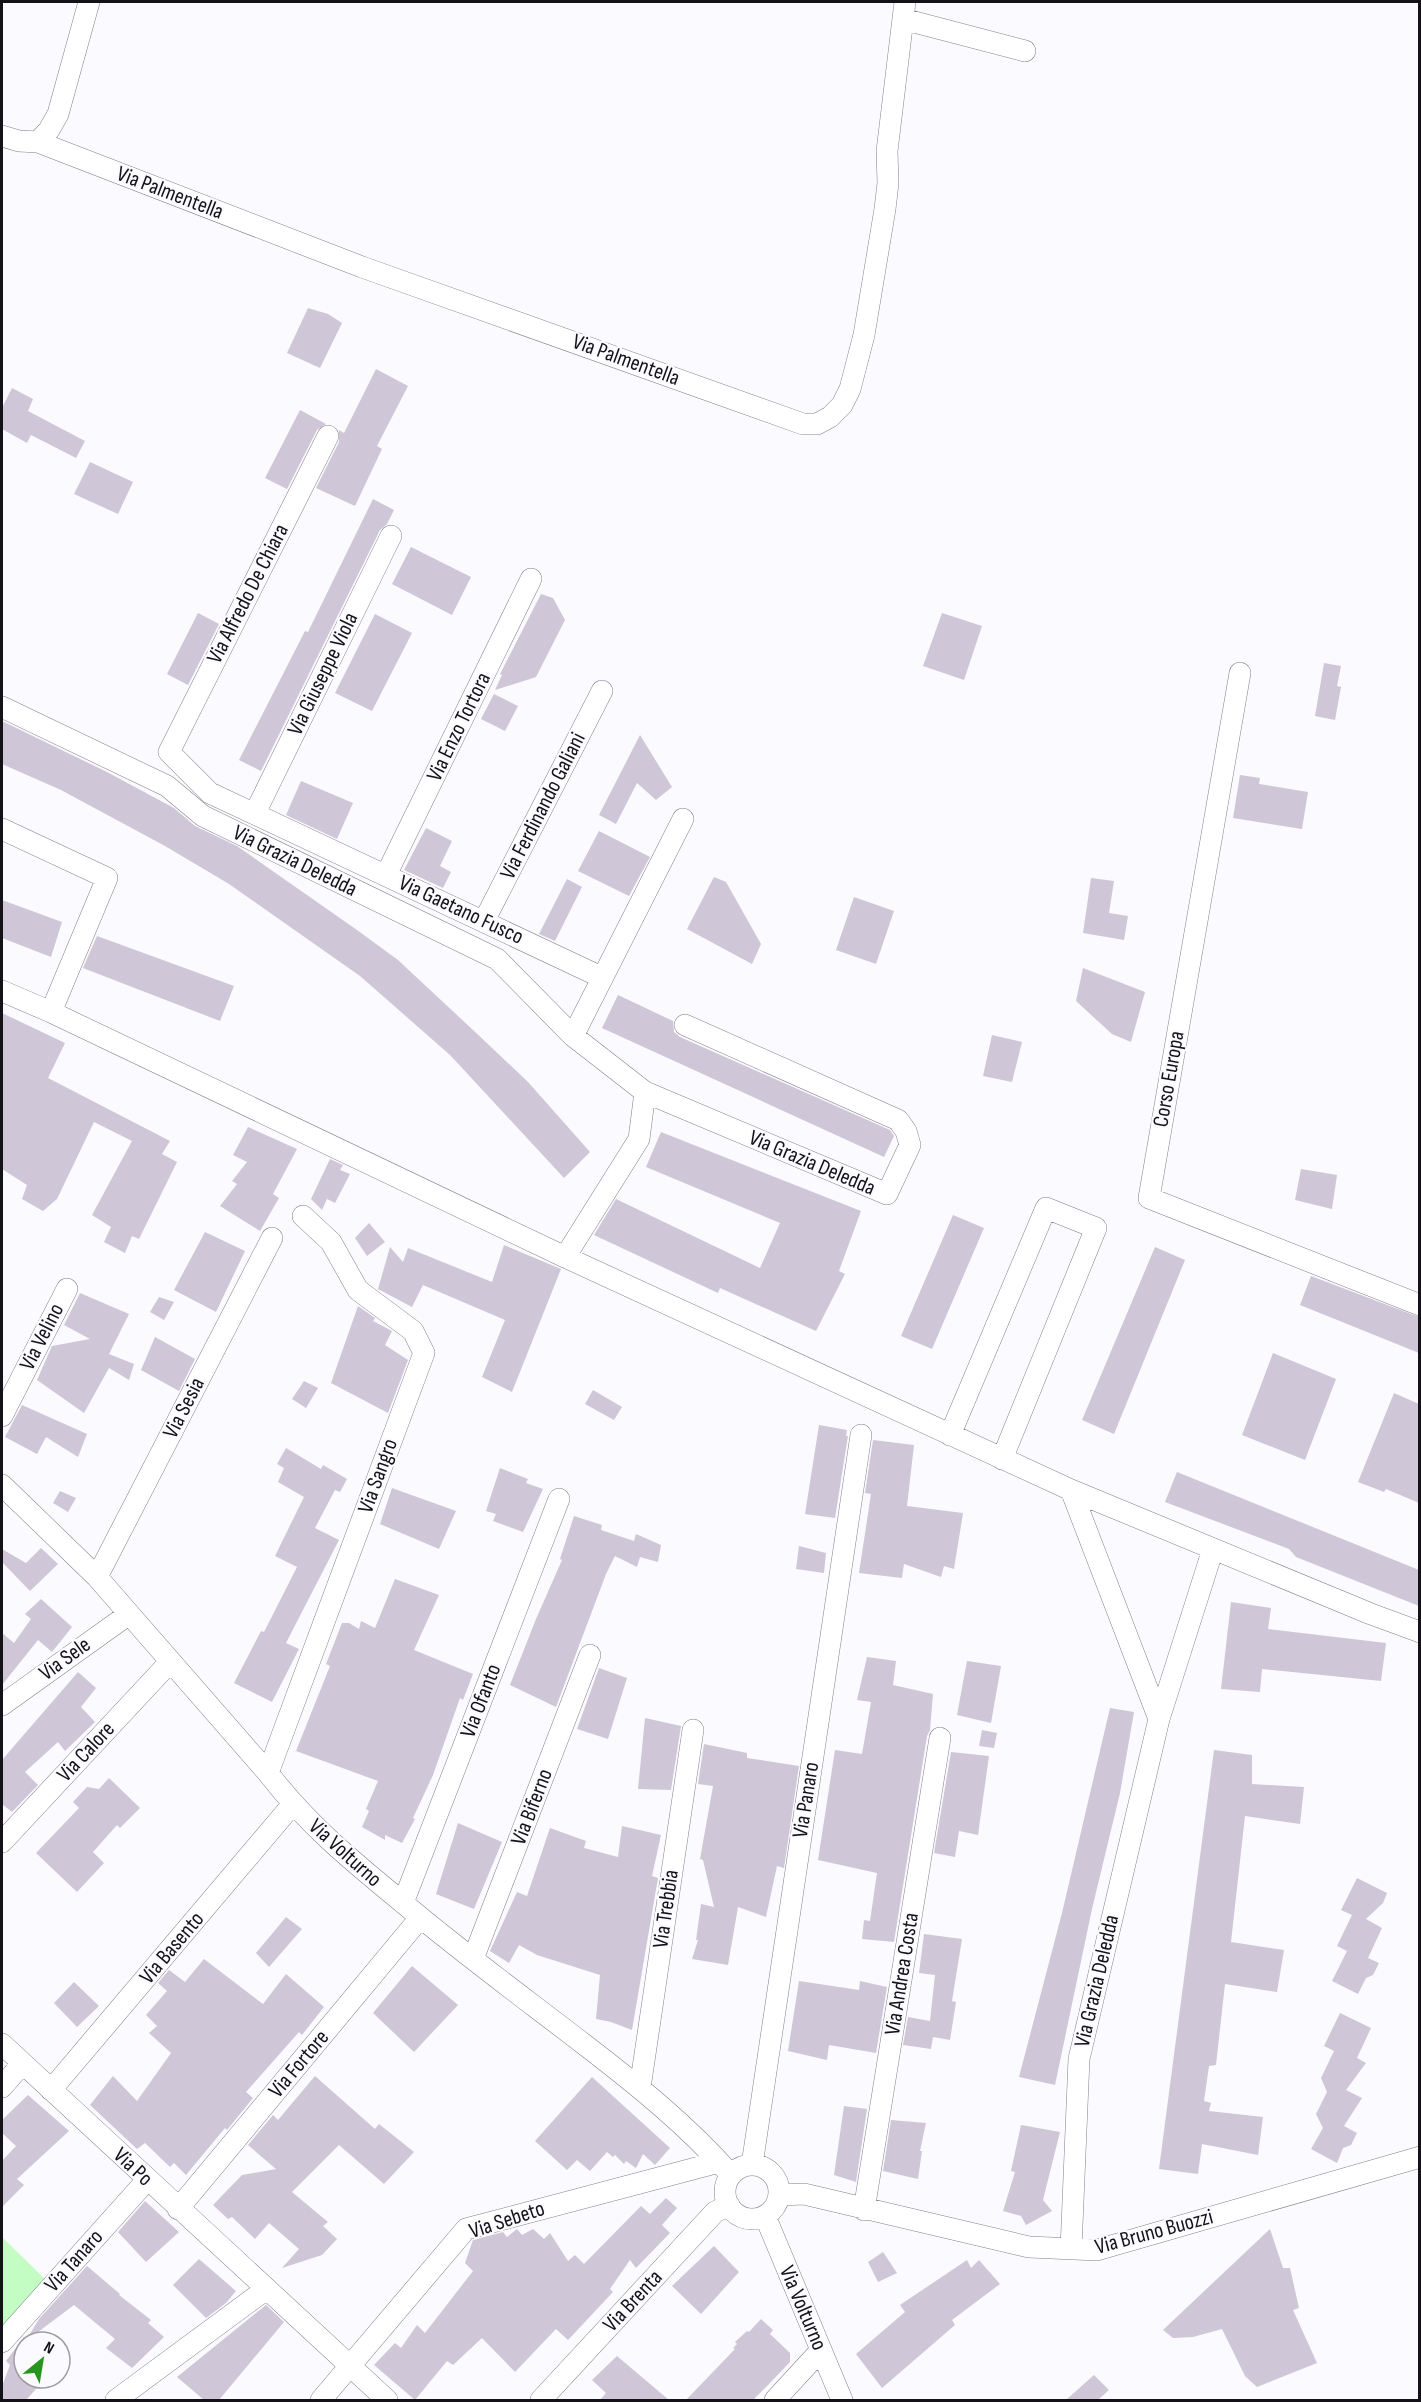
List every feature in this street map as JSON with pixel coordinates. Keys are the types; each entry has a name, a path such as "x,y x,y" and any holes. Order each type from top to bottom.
{"street":[{"path":"38,142 49,130 58,114 89,2"},
{"name":"Via Palmentella","path":"2,136 19,141 38,142 362,267 803,424 817,424 830,417 842,405 855,373 864,335 885,209 888,183 887,151 904,10 1025,51"},
{"name":"Via Alfredo De Chiara","path":"169,752 328,436"},
{"name":"Via Giuseppe Viola","path":"255,813 391,536"},
{"name":"Via Enzo Tortora","path":"386,875 531,579"},
{"name":"Corso Europa","path":"1240,673 1149,1198 1419,1305"},
{"name":"Via Ferdinando Galiani","path":"484,921 602,691"},
{"name":"Via Grazia Deledda","path":"2,707 167,786 203,816 497,959 573,1036 645,1092 887,1194 910,1145 906,1131 898,1120 685,1025"},
{"name":"Via Gaetano Fusco","path":"169,752 210,793 601,977"},
{"path":"573,1036 683,819"},
{"path":"2,829 107,878 51,1012"},
{"path":"2,991 51,1012 565,1257 1002,1459 1213,1549 1419,1632"},
{"path":"565,1257 639,1139 645,1092"},
{"path":"950,1435 1046,1208 1096,1228 1002,1459"},
{"name":"Via Sangro","path":"268,1773 424,1353 413,1331 358,1290 331,1242 303,1216"},
{"name":"Via Sesia","path":"97,1577 272,1238"},
{"name":"Via Velino","path":"2,1416 67,1289"},
{"name":"Via Panaro","path":"752,2165 861,1436"},
{"name":"Via Volturno","path":"2,1485 97,1577 268,1773 292,1805 346,1857 420,1918 640,2088 704,2144 725,2169"},
{"path":"1071,1490 1159,1719"},
{"name":"Via Ofanto","path":"403,1903 560,1499"},
{"name":"Via Grazia Deledda","path":"1071,2249 1079,2059 1159,1719 1213,1549"},
{"name":"Via Sele","path":"2,1705 129,1614"},
{"name":"Via Biferno","path":"473,1959 590,1655"},
{"name":"Via Calore","path":"2,1842 170,1662"},
{"name":"Via Trebbia","path":"640,2088 693,1730"},
{"name":"Via Andrea Costa","path":"864,2210 940,1738"},
{"name":"Via Basento","path":"51,2090 292,1805"},
{"name":"Via Fortore","path":"178,2209 420,1918"},
{"name":"Via Po","path":"2,2044 265,2290 387,2400"},
{"path":"2,2087 22,2064"},
{"name":"Via Bruno Buozzi","path":"779,2195 804,2194 864,2210 1029,2247 1097,2250 1419,2157"},
{"path":"752,2165 769,2170 779,2186 779,2195 772,2211 765,2216 748,2218 734,2211 729,2205 725,2190 725,2169 752,2165"},
{"name":"Via Sebeto","path":"321,2400 466,2229 725,2169"},
{"name":"Via Tanaro","path":"2,2342 147,2180"},
{"name":"Via Brenta","path":"541,2400 715,2212 729,2205"},
{"name":"Via Volturno","path":"765,2216 842,2400"},
{"path":"116,2400 265,2290"},
{"path":"775,2400 821,2350"}],"green space":[{"path":"2,2237 46,2280 2,2329"}],"building":[{"path":"308,308 328,314 342,323 320,368 287,353"},
{"path":"376,369 408,386 377,446 382,449 355,506 316,488 339,442 339,430 344,433"},
{"path":"12,388 33,399 28,411 85,441 76,458 31,435 27,443 2,429 2,408"},
{"path":"300,410 326,424 317,430 287,489 265,478"},
{"path":"90,462 133,482 118,514 74,494"},
{"path":"373,499 394,510 387,524 380,530 261,771 239,760 305,631 308,632"},
{"path":"411,547 471,577 452,615 392,584"},
{"path":"541,594 553,598 565,620 536,677 495,690 502,675 500,674"},
{"path":"198,613 219,624 188,685 167,674"},
{"path":"942,613 982,626 964,680 923,666"},
{"path":"375,614 412,633 372,711 335,693"},
{"path":"1324,663 1341,666 1337,686 1341,687 1335,720 1315,716"},
{"path":"494,694 518,706 505,731 481,719"},
{"path":"2,721 107,772 174,808 195,826 237,846 398,960 528,1082 590,1152 564,1178 450,1055 360,976 229,884 165,846 61,790 2,764"},
{"path":"640,735 672,787 656,800 637,783 616,824 599,815"},
{"path":"1240,775 1260,778 1259,784 1308,792 1302,829 1233,818"},
{"path":"301,781 353,803 337,839 286,815"},
{"path":"426,828 452,841 440,866 451,872 443,888 404,870"},
{"path":"599,831 650,857 629,896 578,871"},
{"path":"714,877 726,882 761,944 752,964 687,929"},
{"path":"1091,878 1114,881 1109,913 1128,916 1124,940 1083,933"},
{"path":"567,879 582,887 555,941 539,934"},
{"path":"854,897 894,911 876,964 836,950"},
{"path":"2,900 62,922 51,957 2,938"},
{"path":"97,936 234,986 220,1021 83,968"},
{"path":"1083,968 1145,992 1131,1042 1112,1034 1076,1001"},
{"path":"618,995 673,1021 674,1032 680,1037 890,1130 894,1136 884,1157 602,1028"},
{"path":"2,1013 65,1043 48,1078 170,1141 162,1154 177,1162 139,1239 132,1236 125,1253 104,1242 111,1227 92,1215 132,1141 94,1122 57,1199 43,1211 22,1199 27,1185 2,1169"},
{"path":"992,1035 1022,1042 1012,1082 983,1076"},
{"path":"248,1127 297,1149 273,1194 279,1198 260,1231 220,1206 237,1184 232,1181 247,1162 233,1155"},
{"path":"661,1132 861,1211 839,1271 845,1274 816,1331 720,1288 718,1293 594,1235 616,1199 760,1268 780,1223 646,1167"},
{"path":"330,1159 343,1165 340,1170 350,1174 335,1203 327,1199 322,1210 311,1199"},
{"path":"1301,1169 1337,1175 1332,1209 1295,1200"},
{"path":"953,1215 984,1228 932,1349 901,1336"},
{"path":"369,1223 385,1242 367,1256 355,1238"},
{"path":"205,1232 245,1251 216,1312 174,1290"},
{"path":"504,1245 561,1269 512,1392 482,1377 505,1320 423,1285 412,1307 378,1289 390,1247 403,1262 408,1248 492,1282"},
{"path":"1155,1247 1185,1260 1114,1434 1082,1420"},
{"path":"1311,1276 1419,1317 1419,1353 1300,1305"},
{"path":"80,1293 129,1314 109,1354 134,1364 129,1380 109,1368 84,1413 37,1380 52,1346 90,1339 64,1325"},
{"path":"159,1297 174,1302 164,1320 150,1312"},
{"path":"358,1306 375,1318 373,1321 392,1331 385,1345 408,1360 388,1413 331,1383"},
{"path":"155,1337 195,1359 179,1391 141,1370"},
{"path":"1273,1353 1336,1379 1305,1460 1242,1435"},
{"path":"304,1381 318,1388 306,1408 292,1399"},
{"path":"593,1390 622,1407 614,1420 585,1404"},
{"path":"1394,1393 1419,1404 1419,1503 1386,1489 1384,1492 1358,1482"},
{"path":"22,1405 87,1434 78,1457 46,1437 37,1454 5,1437"},
{"path":"819,1425 847,1430 846,1436 848,1436 835,1518 805,1514"},
{"path":"873,1440 914,1445 907,1506 963,1513 954,1569 944,1566 941,1577 904,1564 902,1578 859,1573 871,1494 865,1493"},
{"path":"286,1448 321,1469 323,1465 347,1479 340,1492 335,1490 315,1528 339,1540 286,1643 299,1649 272,1702 234,1683 261,1631 264,1632 297,1567 275,1556 304,1497 278,1482 284,1468 277,1464"},
{"path":"500,1468 528,1479 526,1483 543,1489 523,1532 493,1521 496,1514 486,1511"},
{"path":"1177,1472 1419,1570 1419,1606 1296,1557 1289,1549 1165,1502"},
{"path":"392,1488 456,1511 439,1549 380,1524"},
{"path":"60,1491 76,1498 68,1512 53,1503"},
{"path":"574,1516 602,1525 601,1530 634,1541 636,1534 661,1545 658,1562 640,1557 637,1567 615,1556 606,1574 556,1707 510,1685 562,1560 560,1559"},
{"path":"799,1546 826,1553 824,1573 796,1569"},
{"path":"41,1548 58,1564 30,1591 2,1562 2,1549 26,1563"},
{"path":"395,1579 439,1595 414,1650 473,1674 463,1700 460,1698 433,1775 413,1818 415,1819 402,1843 385,1835 385,1840 362,1827 369,1811 366,1809 378,1781 296,1751 330,1666 326,1664 342,1623 349,1623 359,1629 361,1621 375,1628"},
{"path":"41,1599 72,1627 52,1652 38,1640 2,1685 2,1633 14,1643 31,1619 25,1614"},
{"path":"1231,1602 1271,1608 1268,1629 1386,1643 1381,1681 1262,1669 1260,1692 1221,1689"},
{"path":"867,1657 896,1661 893,1685 933,1694 930,1730 927,1736 894,1942 862,1939 864,1920 870,1921 877,1873 818,1860 835,1750 862,1754 871,1702 857,1700"},
{"path":"967,1661 1001,1666 991,1723 957,1715"},
{"path":"599,1668 627,1678 608,1739 577,1729"},
{"path":"78,1672 96,1688 81,1707 95,1722 65,1751 58,1742 25,1772 38,1785 12,1812 2,1804 2,1760"},
{"path":"1110,1708 1134,1712 1120,1793 1092,1909 1055,2085 1019,2077 1062,1913"},
{"path":"645,1718 681,1726 671,1790 638,1789"},
{"path":"982,1730 997,1733 994,1748 979,1746"},
{"path":"704,1744 747,1753 747,1758 799,1766 784,1868 777,1866 766,1917 738,1907 728,1965 692,1959 698,1940 696,1940 701,1904 714,1907 703,1860 700,1859 713,1786 698,1784"},
{"path":"1214,1750 1252,1755 1252,1784 1304,1787 1300,1824 1245,1816 1231,1942 1284,1950 1277,1992 1225,1984 1216,2065 1209,2066 1204,2101 1211,2103 1209,2111 1263,2117 1258,2155 1202,2144 1198,2174 1159,2169"},
{"path":"951,1752 989,1756 978,1835 959,1831 955,1857 934,1853"},
{"path":"109,1778 140,1808 120,1828 117,1825 93,1852 104,1863 77,1892 36,1853 79,1808 73,1802 87,1787 99,1789"},
{"path":"458,1823 502,1842 474,1909 436,1894"},
{"path":"622,1826 661,1835 652,1876 658,1878 632,2030 596,2019 600,1975 537,1955 519,1945 509,1963 490,1951 517,1892 527,1896 550,1828 586,1841 584,1848 618,1857"},
{"path":"1357,1878 1387,1893 1383,1903 1366,1919 1382,1928 1368,1958 1379,1963 1373,1975 1366,1978 1358,1994 1332,1981 1347,1951 1337,1946 1352,1915 1341,1910"},
{"path":"286,1917 302,1929 269,1967 256,1953"},
{"path":"924,1934 962,1939 952,2001 956,2002 950,2040 933,2037 931,2049 903,2045 908,2017 930,2021 935,1975 919,1973"},
{"path":"204,1959 263,2004 286,1974 324,2007 302,2035 299,2032 246,2092 253,2098 186,2175 174,2163 170,2167 145,2143 137,2149 90,2105 113,2076 137,2101 171,2053 149,2033 157,2026 146,2015 167,1991 158,1983 169,1970 185,1982"},
{"path":"412,1966 458,2005 414,2052 373,2013"},
{"path":"799,1981 859,1990 860,1981 887,1987 876,2053 829,2045 827,2060 788,2051"},
{"path":"74,1982 99,2006 77,2027 54,2003"},
{"path":"1340,2013 1371,2028 1357,2058 1366,2063 1346,2090 1362,2098 1344,2126 1357,2133 1351,2145 1343,2148 1337,2163 1311,2149 1323,2128 1316,2114 1327,2092 1321,2078 1334,2051 1324,2046"},
{"path":"315,2076 375,2129 379,2124 414,2152 384,2184 339,2145 292,2192 328,2222 323,2226 337,2239 322,2255 282,2268 299,2249 269,2223 255,2239 232,2217 228,2219 213,2205 242,2175 276,2169 248,2145 273,2115 278,2120"},
{"path":"592,2077 670,2148 655,2165 643,2154 636,2168 626,2161 624,2164 615,2155 613,2157 607,2152 590,2171 577,2160 567,2170 535,2141"},
{"path":"28,2095 69,2131 17,2179 24,2185 2,2207 2,2161 16,2146 2,2133 2,2120"},
{"path":"844,2106 867,2109 856,2182 834,2175"},
{"path":"891,2120 926,2123 920,2151 922,2151 918,2179 883,2171"},
{"path":"1021,2125 1060,2132 1043,2200 1052,2211 1026,2225 1021,2216 1003,2211 1015,2172 1011,2171"},
{"path":"666,2198 677,2208 662,2225 670,2233 636,2268 630,2260 610,2289 613,2292 568,2340 556,2329 515,2372 482,2338 453,2365 447,2361 415,2400 374,2365 395,2343 401,2348 417,2325 425,2333 473,2271 465,2263 473,2240 503,2232 507,2237 517,2229 522,2235 533,2229 544,2239 550,2233 568,2261 575,2255 584,2264 641,2206 650,2214"},
{"path":"145,2201 179,2232 146,2262 118,2232"},
{"path":"1270,2229 1283,2268 1290,2268 1299,2308 1293,2310 1317,2363 1257,2387 1245,2376 1222,2329 1193,2337 1173,2338 1163,2330"},
{"path":"714,2246 739,2272 701,2314 672,2286"},
{"path":"883,2252 897,2273 878,2282 868,2262"},
{"path":"199,2259 236,2291 226,2303 206,2318 173,2285"},
{"path":"967,2260 971,2268 979,2260 1000,2284 952,2320 955,2325 882,2388 856,2354 905,2312 900,2305"},
{"path":"87,2266 151,2320 148,2323 164,2337 132,2368 106,2348 115,2339 74,2305 41,2330 32,2330 39,2319"},
{"path":"266,2305 284,2322 219,2400 204,2400 177,2377"},
{"path":"761,2319 773,2330 770,2334 790,2353 790,2362 753,2400 686,2400 735,2349 733,2348 737,2344 735,2342"},
{"path":"12,2353 12,2390 35,2390 26,2400 2,2400 2,2386 10,2365 6,2361"},
{"path":"617,2356 669,2400 600,2400 606,2393 592,2380"},
{"path":"1094,2375 1109,2390 1098,2400 1066,2400"}]}
